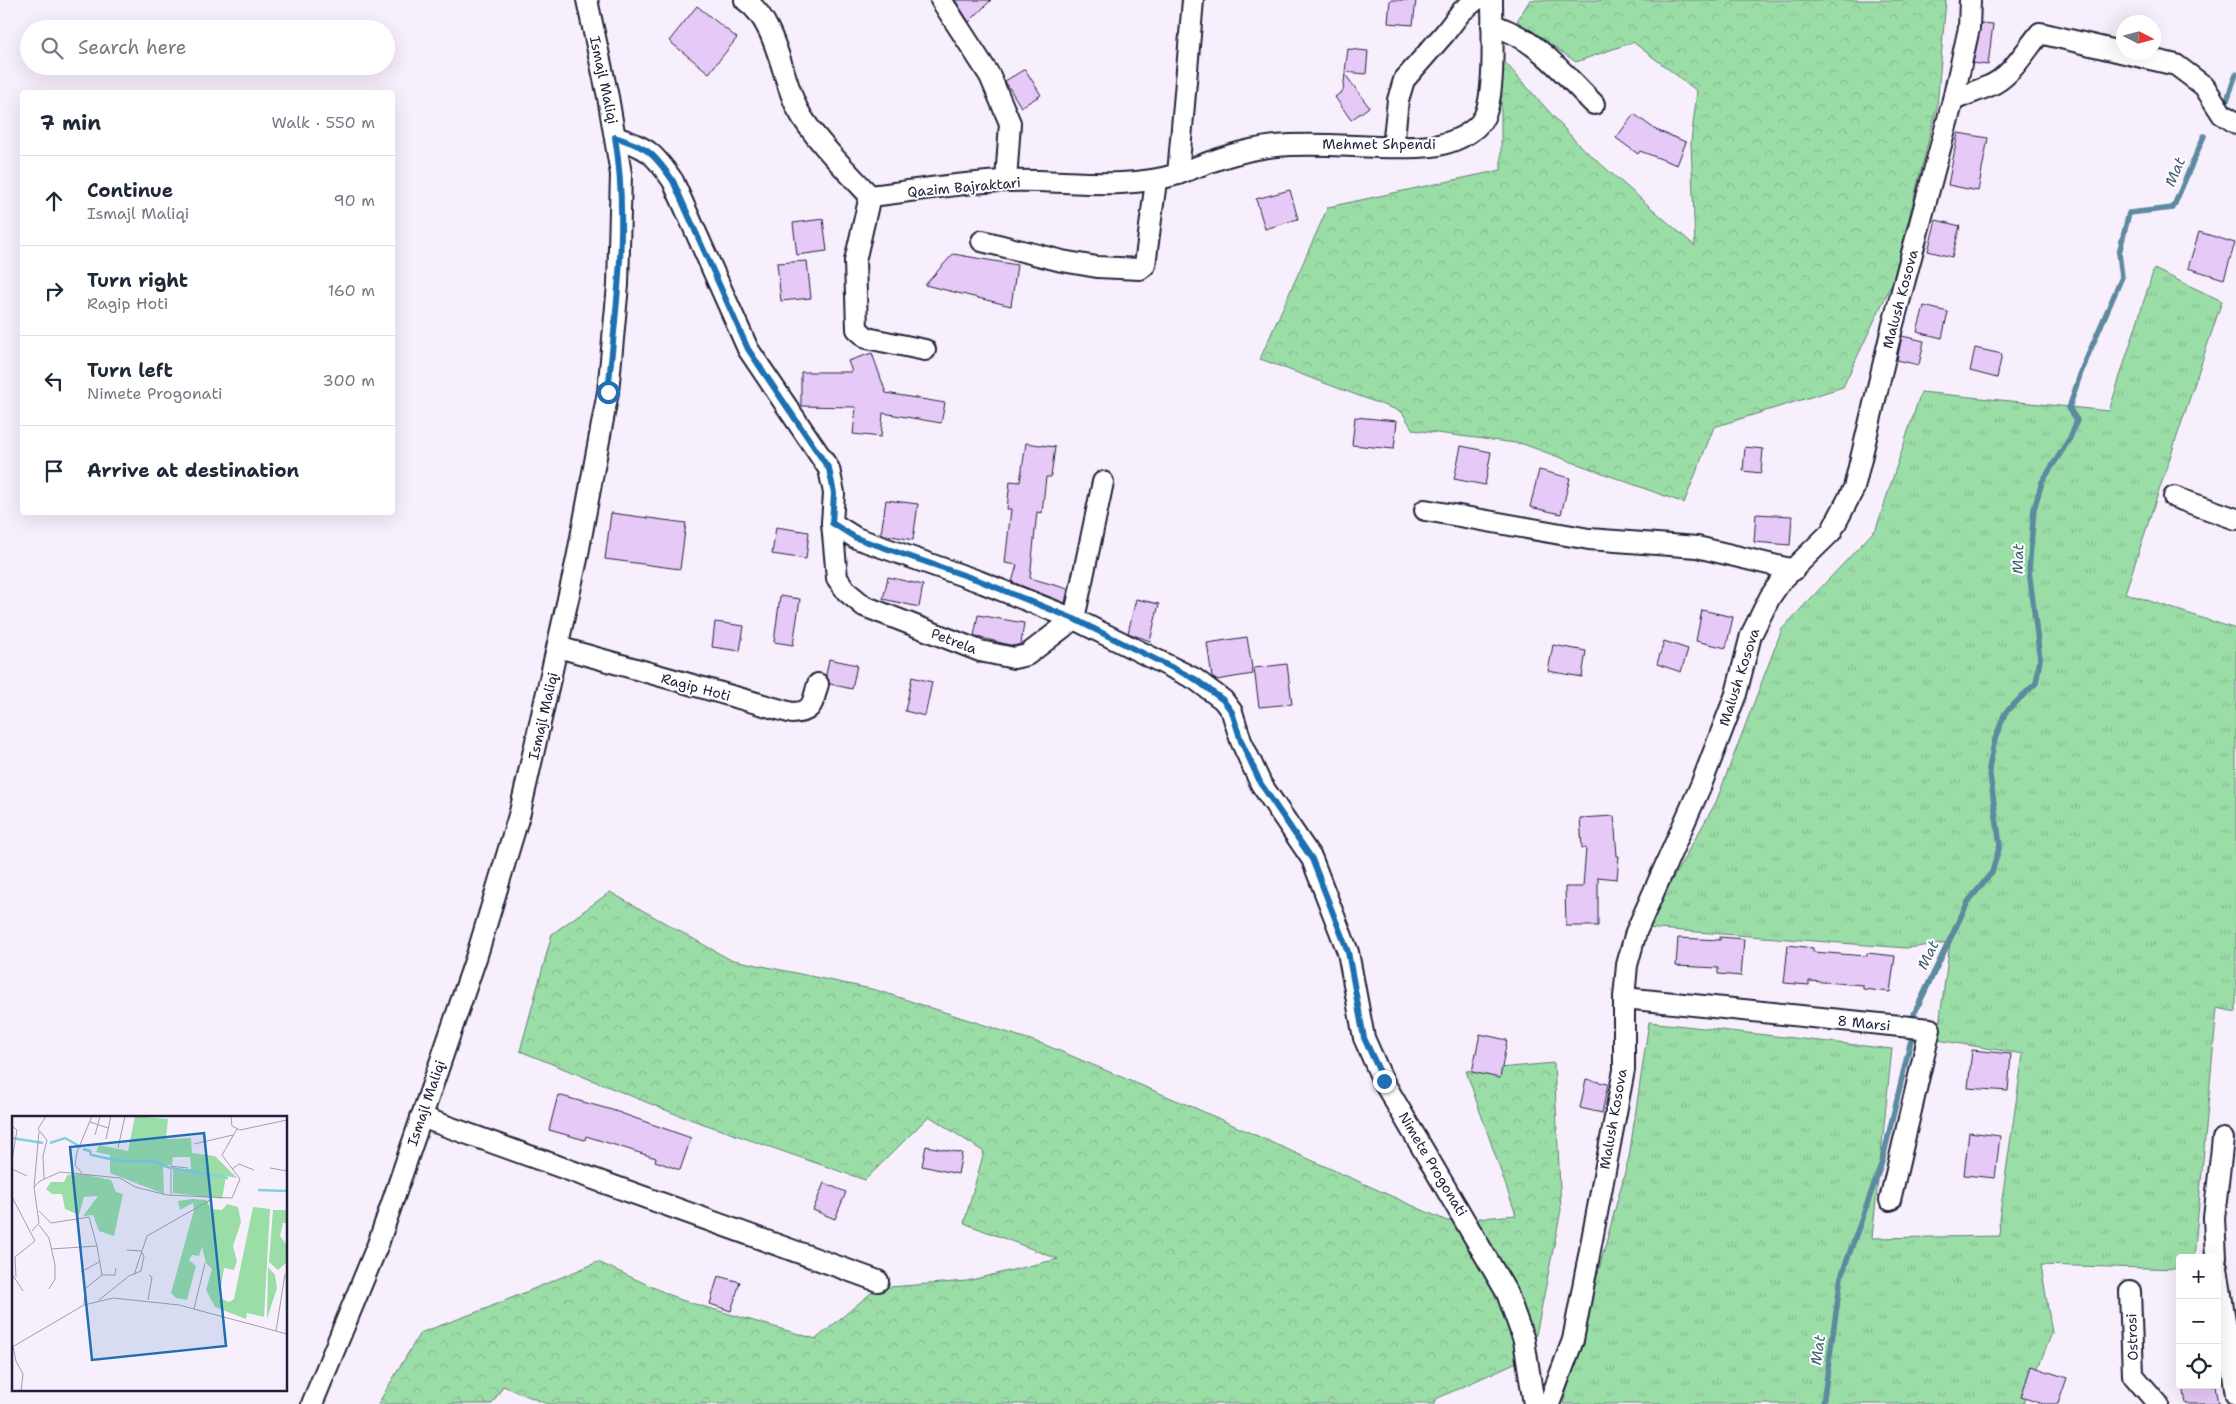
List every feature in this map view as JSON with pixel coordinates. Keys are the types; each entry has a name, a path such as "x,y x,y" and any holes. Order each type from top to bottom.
{"street":[{"name":"Ismajl Maliqi","path":"312,1404 378,1244 477,955 520,812 577,559 608,392 618,285 621,174 587,0"},
{"path":"746,0 763,18 798,110 832,155 870,196 855,261 857,329 867,338 925,350"},
{"path":"941,0 990,76 1010,123 1006,181"},
{"path":"1178,174 1192,0"},
{"path":"1393,146 1398,100 1404,80 1461,12 1476,0"},
{"name":"Mehmet Shpendi","path":"1178,174 1232,153 1276,146 1319,144 1434,146 1458,139 1472,131 1483,118 1490,85 1492,0"},
{"name":"Malush Kosova","path":"1549,1404 1573,1340 1624,1070 1624,998 1627,966 1636,932 1701,785 1736,694 1751,635 1770,597 1781,581 1831,532 1854,488 1892,328 1953,100 1969,28 1970,0"},
{"path":"1492,25 1511,30 1529,41 1594,104"},
{"path":"1953,100 1977,89 1989,86 2000,79 2040,33 2176,65 2204,86 2222,114 2236,123"},
{"path":"615,137 642,146 659,161 673,181 748,349 829,469 834,493 832,523"},
{"name":"Qazim Bajraktari","path":"870,196 1006,181 1134,183 1156,181 1178,174"},
{"path":"982,240 1062,261 1106,268 1140,270 1145,265 1156,181"},
{"path":"1074,619 1103,482"},
{"path":"2174,497 2236,519"},
{"path":"1425,510 1589,539 1697,547 1794,570"},
{"name":"Petrela","path":"832,523 837,578 847,592 864,606 980,651 1014,658 1027,655 1074,619"},
{"name":"Nimete Progonati","path":"832,523 856,538 978,580 1074,619 1195,679 1223,700 1232,712 1241,741 1261,784 1312,859 1348,952 1364,1038 1384,1081 1507,1293 1524,1340 1534,1404"},
{"name":"Ragip Hoti","path":"558,647 792,713 804,712 809,709 818,684"},
{"name":"8 Marsi","path":"1624,998 1930,1029 1890,1200"},
{"path":"421,1117 878,1281"},
{"path":"2216,1254 2214,1218 2224,1139"},
{"name":"Ostrosi","path":"2130,1291 2133,1374 2158,1404"},
{"path":"2221,1295 2236,1395"}],"green space":[{"path":"1530,0 1946,0 1937,107 1893,281 1843,387 1714,427 1684,503 1523,444 1413,430 1402,412 1260,359 1328,207 1501,170 1501,58 1579,145 1695,246 1691,142 1697,91 1633,42 1576,62 1517,21"},
{"path":"2154,269 2222,301 2125,593 2236,629 2236,1012 2217,1008 2194,1254 2176,1254 2176,1269 2041,1265 2052,1333 2023,1404 1563,1404 1629,1157 1649,1022 1892,1049 1872,1238 2000,1236 1999,1220 2023,1054 1937,1040 1950,943 1906,948 1645,928 1716,802 1782,629 1876,529 1921,392 2109,411"},
{"path":"610,892 729,959 876,990 1043,1044 1195,1108 1447,1221 1516,1215 1466,1071 1554,1063 1561,1210 1532,1355 1436,1399 1435,1404 547,1404 503,1386 492,1404 378,1404 420,1333 485,1309 598,1262 681,1300 816,1339 877,1288 967,1281 1058,1259 964,1223 984,1152 929,1116 865,1180 678,1115 520,1051 552,934"}],"building":[{"path":"955,0 991,0 969,22"},
{"path":"1390,0 1416,0 1413,25 1388,23"},
{"path":"697,6 737,38 709,73 669,41"},
{"path":"1981,23 1993,24 1988,65 1973,63"},
{"path":"1348,49 1368,51 1366,74 1345,72"},
{"path":"1025,69 1041,95 1021,107 1005,81"},
{"path":"1345,74 1369,107 1351,120 1335,97 1343,91"},
{"path":"1634,114 1656,130 1686,142 1677,165 1640,151 1638,154 1616,138"},
{"path":"1958,133 1988,138 1978,191 1948,185"},
{"path":"1290,190 1298,219 1265,229 1256,199"},
{"path":"823,219 827,251 797,255 793,223"},
{"path":"1936,220 1960,226 1952,257 1928,251"},
{"path":"2199,232 2235,243 2224,279 2188,268"},
{"path":"953,254 1017,265 1011,306 925,285"},
{"path":"807,261 811,298 781,301 777,263"},
{"path":"1924,306 1948,312 1942,338 1917,332"},
{"path":"1902,336 1924,341 1919,365 1897,360"},
{"path":"1975,348 2002,354 1997,378 1970,371"},
{"path":"872,353 886,393 945,403 941,423 883,413 881,437 853,434 856,407 801,406 801,372 852,372 848,361"},
{"path":"1355,417 1397,421 1394,449 1352,445"},
{"path":"1026,443 1055,447 1051,477 1046,477 1042,513 1037,512 1030,578 1068,589 1065,603 1012,582 1017,565 1005,563 1011,509 1007,509 1010,481 1020,482"},
{"path":"1461,446 1491,452 1485,485 1454,479"},
{"path":"1745,447 1763,449 1761,473 1743,471"},
{"path":"1539,470 1570,478 1561,514 1530,507"},
{"path":"886,500 918,504 913,540 881,534"},
{"path":"611,513 686,523 680,569 605,559"},
{"path":"1756,514 1792,516 1790,545 1754,542"},
{"path":"776,527 809,532 806,559 772,554"},
{"path":"888,577 923,585 919,607 883,599"},
{"path":"780,596 800,599 793,645 774,642"},
{"path":"1136,599 1159,604 1150,641 1128,633"},
{"path":"1702,610 1733,617 1726,648 1696,641"},
{"path":"978,615 1024,623 1021,644 1014,646 974,636"},
{"path":"715,622 744,626 740,651 712,647"},
{"path":"1247,637 1253,674 1216,680 1212,677 1207,643"},
{"path":"1664,641 1688,649 1681,672 1657,664"},
{"path":"1553,645 1586,651 1582,677 1548,671"},
{"path":"829,659 857,665 852,689 830,684 826,675"},
{"path":"1287,664 1292,704 1259,707 1254,668"},
{"path":"912,677 932,682 925,716 905,711"},
{"path":"1614,816 1617,856 1619,856 1617,879 1598,877 1598,926 1566,926 1565,887 1583,887 1586,848 1582,848 1580,818"},
{"path":"1720,937 1744,939 1741,976 1718,974 1718,968 1676,966 1678,938 1720,940"},
{"path":"1788,945 1813,948 1813,952 1867,956 1867,953 1895,956 1890,992 1863,989 1863,985 1809,981 1809,985 1784,983"},
{"path":"1480,1034 1507,1040 1500,1078 1472,1072"},
{"path":"1972,1050 2011,1054 2008,1091 1968,1088"},
{"path":"1586,1079 1608,1084 1602,1113 1580,1108"},
{"path":"558,1095 612,1110 691,1138 680,1170 655,1161 656,1158 586,1136 585,1140 549,1130"},
{"path":"1969,1132 2000,1136 1995,1178 1964,1175"},
{"path":"926,1146 962,1153 958,1174 922,1166"},
{"path":"824,1183 846,1192 835,1219 813,1210"},
{"path":"718,1276 740,1282 731,1311 710,1304"},
{"path":"2031,1366 2067,1378 2058,1404 2043,1404 2021,1397"},
{"path":"2184,1389 2216,1389 2218,1404 2186,1404"}],"waterway":[{"name":"Mat","path":"2224,109 2236,74"},
{"name":"Mat","path":"1914,1014 1968,902 1992,872 2000,845 1989,768 1995,739 2005,713 2036,683 2040,659 2029,570 2034,509 2042,482 2070,438 2077,420 2069,408 2082,369 2122,277 2119,253 2129,213 2173,208 2204,136"},
{"name":"Mat","path":"1823,1404 1841,1277 1882,1162 1911,1040"}],"route":[{"path":"608,392 618,285 621,174 615,137 642,146 659,161 673,181 748,349 829,469 834,493 832,523 856,538 978,580 1074,619 1195,679 1223,700 1232,712 1241,741 1261,784 1312,859 1348,952 1364,1038 1384,1081"}]}
